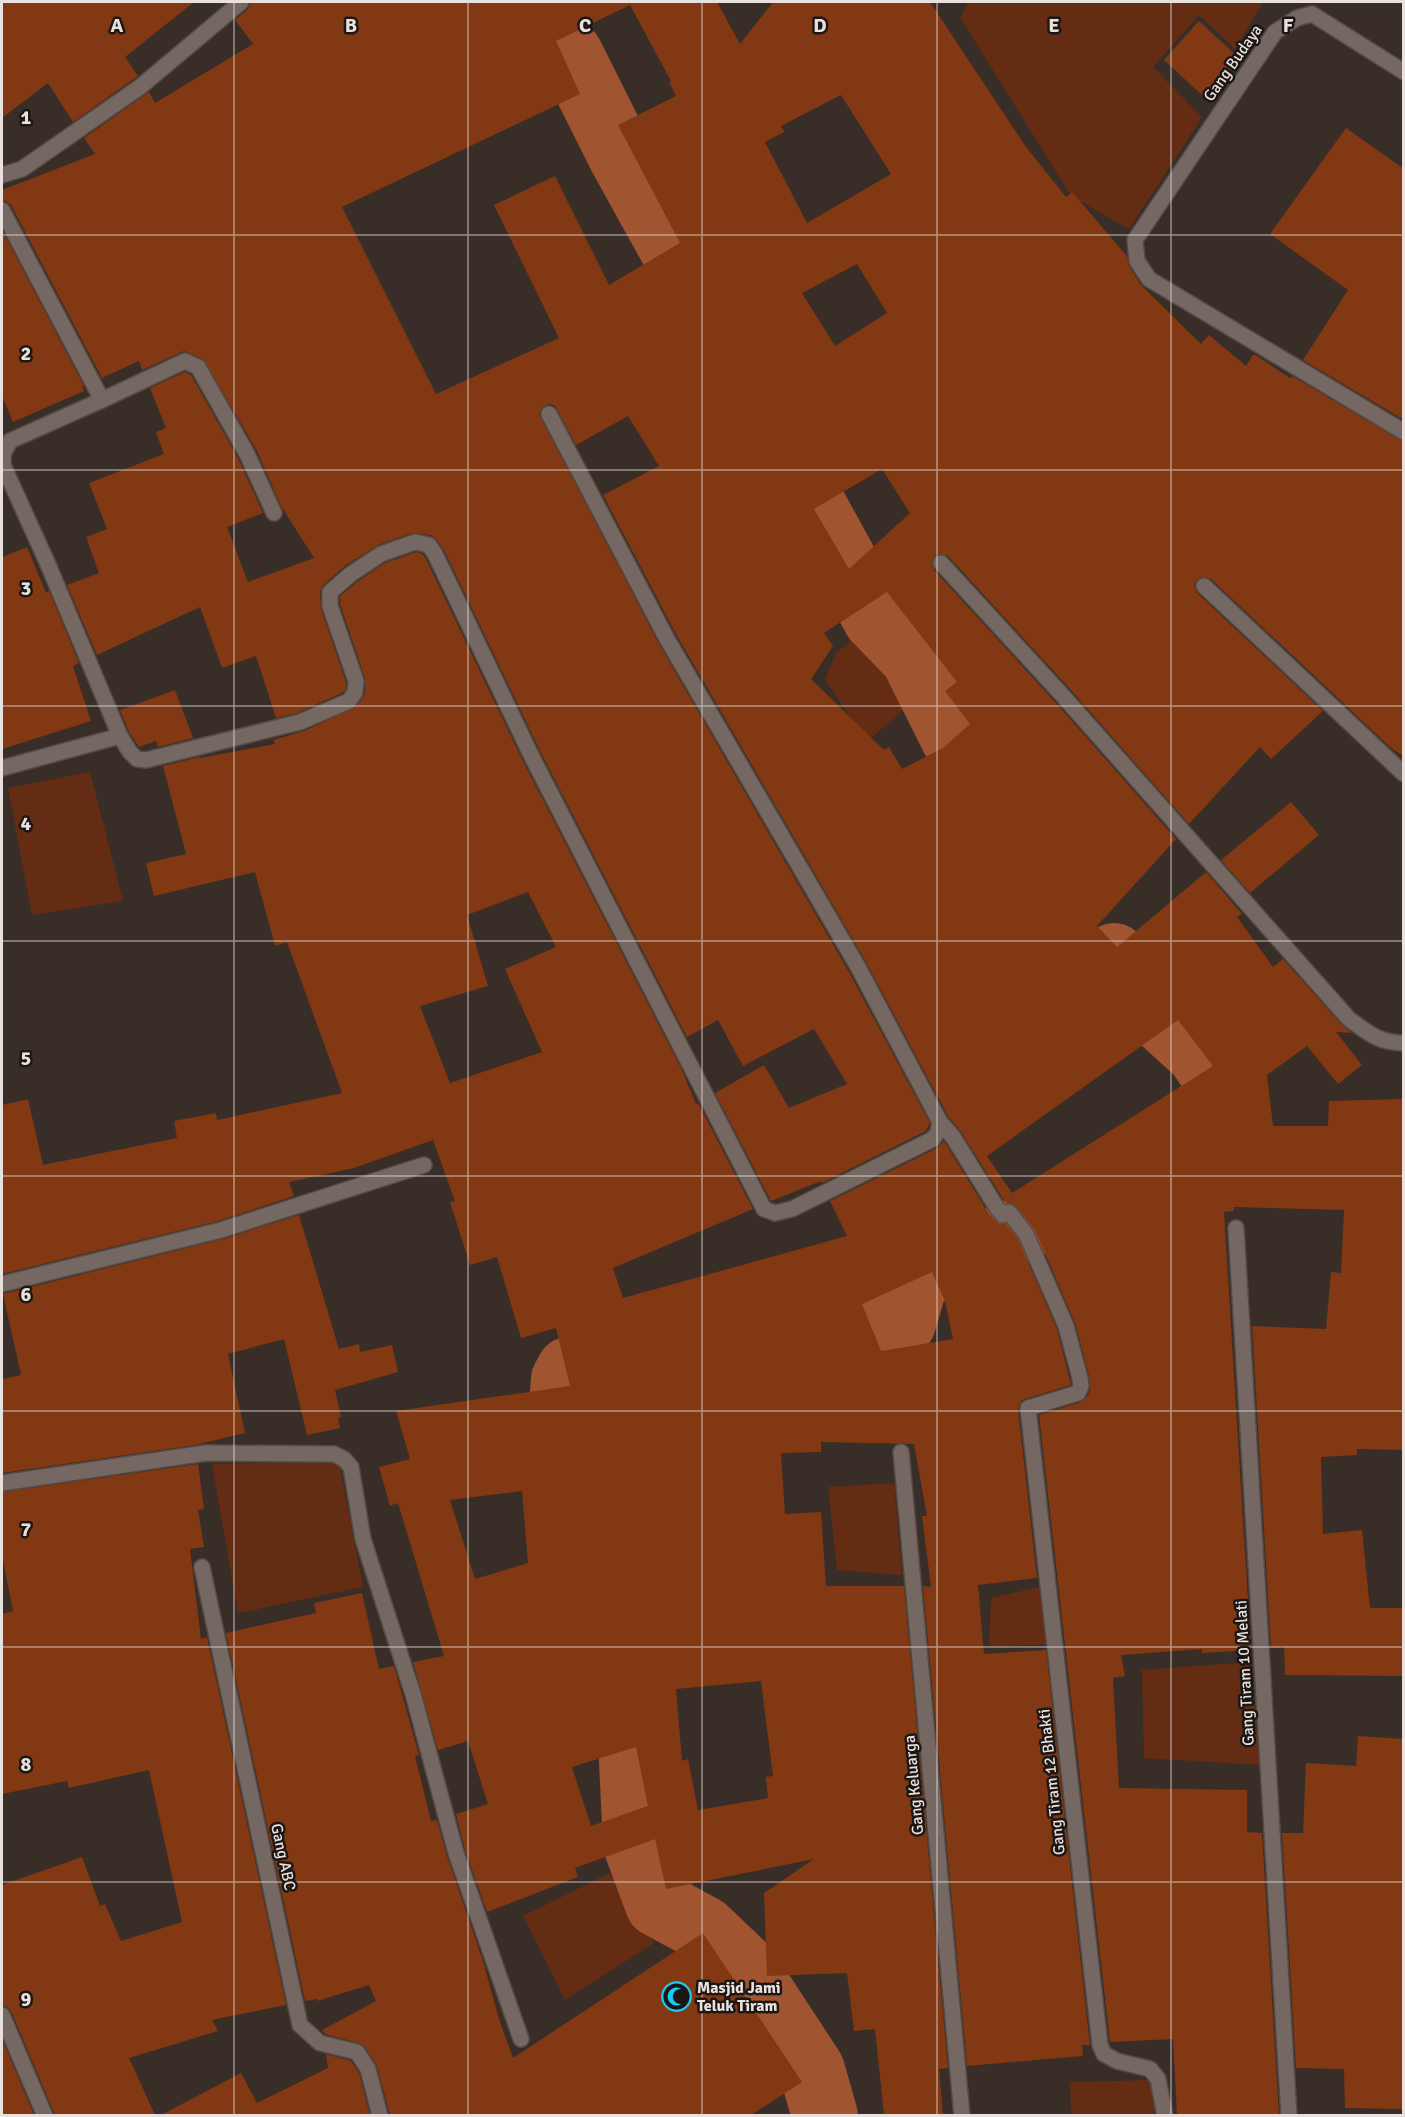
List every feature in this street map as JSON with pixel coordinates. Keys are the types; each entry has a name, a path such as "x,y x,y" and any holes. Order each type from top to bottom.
{"street":[{"path":"2,175 22,169 140,87 241,2"},
{"name":"Gang Budaya","path":"1404,72 1312,14 1297,18 1275,32 1135,240 1137,261 1149,279 1404,432"},
{"path":"2,210 102,400"},
{"path":"274,513 246,454 198,367 185,361 10,441 3,454 3,465 47,562 120,736 137,759 146,760 300,722 349,701 355,692 356,681 333,618 330,592 351,574 381,554 415,542 429,545 532,758 764,1209 775,1213 792,1209 933,1139 938,1132 940,1122 858,967 667,639 549,414"},
{"path":"941,563 1349,1019 1372,1037 1389,1043 1404,1043"},
{"path":"1204,586 1404,774"},
{"path":"2,768 120,736"},
{"name":"Gang Tiram 12 Bhakti","path":"940,1122 953,1137 997,1208 1004,1215 1009,1212 1022,1228 1066,1326 1081,1386 1078,1393 1028,1408 1100,2045 1104,2054 1117,2061 1150,2069 1158,2079 1165,2115"},
{"path":"2,1284 221,1230 424,1165"},
{"name":"Gang Tiram 10 Melati","path":"1236,1228 1289,2115"},
{"name":"Gang Keluarga","path":"901,1452 962,2115"},
{"path":"2,1483 207,1453 334,1454 344,1459 351,1467 363,1539 413,1694 456,1853 520,2039"},
{"name":"Gang ABC","path":"202,1567 300,2025 320,2043 357,2052 368,2069 380,2115"},
{"path":"2,2015 45,2115"}],"shaded area":[{"path":"969,2 1263,2 1235,49 1199,15 1153,67 1202,117 1129,229 1071,196 960,17"},
{"path":"866,629 918,698 867,741 825,680 836,653"},
{"path":"90,772 123,901 32,915 8,788"},
{"path":"339,1462 363,1587 238,1613 212,1464"},
{"path":"894,1483 902,1575 837,1570 828,1487"},
{"path":"1039,1587 1050,1644 989,1647 991,1598"},
{"path":"1250,1662 1260,1765 1144,1758 1142,1670"},
{"path":"610,1873 654,1943 565,2000 523,1916"},
{"path":"1154,2080 1155,2115 1071,2115 1070,2082"}],"building":[{"path":"2,2 194,2 125,57 138,76 73,122 48,83 2,118"},
{"path":"251,2 717,2 740,44 773,2 930,2 1026,147 1066,197 1072,192 1127,256 1129,266 1141,285 1201,344 1209,335 1246,366 1254,354 1290,378 1292,376 1404,442 1404,757 1390,747 1211,579 1201,577 1194,584 1197,593 1323,711 1271,759 1260,747 1189,824 948,556 938,554 932,561 934,570 1176,839 1097,926 1117,947 1206,872 1242,914 1237,917 1273,967 1283,959 1342,1025 1352,1033 1336,1032 1362,1065 1338,1084 1307,1046 1267,1075 1273,1126 1328,1126 1329,1101 1404,1099 1404,1450 1357,1449 1357,1455 1321,1457 1323,1534 1362,1530 1370,1608 1404,1608 1404,1676 1285,1675 1284,1647 1271,1648 1252,1326 1326,1329 1331,1272 1341,1273 1344,1210 1234,1207 1234,1211 1224,1212 1251,1650 1202,1653 1202,1649 1121,1655 1125,1676 1113,1678 1119,1788 1247,1790 1247,1832 1262,1833 1279,2115 1177,2115 1173,2039 1110,2042 1039,1415 1081,1402 1090,1390 1089,1375 1075,1323 1035,1230 1016,1206 1005,1202 961,1132 948,1116 866,962 676,634 603,495 659,466 628,416 576,445 555,406 550,404 544,406 539,414 659,644 849,972 930,1123 926,1131 822,1183 821,1181 771,1201 715,1093 764,1065 789,1108 847,1084 814,1029 743,1066 718,1020 687,1037 541,753 444,550 431,535 412,533 378,545 345,566 323,585 320,592 321,609 346,682 346,689 342,693 297,713 276,718 256,656 222,668 200,607 97,655 67,585 99,573 86,537 107,529 89,483 164,454 156,432 166,428 150,388 185,372 191,375 238,458 263,513 227,527 248,582 314,558 281,506 256,449 203,359 184,351 142,370 139,361 102,378 11,205 2,200 2,190 95,154 84,138 149,92 155,103 253,44 235,20 248,9","holes":["630,5 671,81 669,82 676,96 618,125 680,243 609,285 555,176 494,205 559,338 436,394 342,207 580,94 556,41","841,95 891,174 807,223 765,142 784,132 781,126","857,264 887,313 835,346 802,293","882,469 910,513 849,569 814,509","887,592 957,682 945,691 970,724 943,748 902,769 889,747 884,750 811,679 833,646 824,633","1178,1020 1213,1066 1012,1193 987,1156"]},
{"path":"1199,21 1240,59 1204,97 1164,60"},
{"path":"1346,128 1404,169 1404,420 1303,360 1348,290 1270,234"},
{"path":"2,230 84,386 82,387 84,391 13,422 2,396"},
{"path":"27,547 46,593 49,591 79,663 73,666 91,721 2,749 2,557"},
{"path":"416,552 423,554 426,559 523,761 682,1070 696,1104 698,1103 753,1209 613,1268 623,1298 847,1236 830,1201 937,1148 944,1141 989,1214 999,1224 1006,1224 1018,1239 1057,1329 1071,1385 1025,1399 1021,1401 1018,1409 1037,1578 978,1585 984,1654 1046,1650 1090,2045 1082,2045 1083,2056 967,2066 923,1586 931,1587 922,1516 927,1516 914,1444 821,1442 821,1452 781,1453 785,1514 821,1512 826,1586 904,1586 948,2068 939,2069 943,2115 884,2115 875,2029 854,2031 847,1973 767,1976 764,1893 814,1859 666,1889 655,1839 575,1868 578,1877 487,1912 465,1850 456,1814 488,1804 468,1741 438,1750 413,1662 444,1656 398,1503 390,1506 379,1467 410,1459 396,1411 570,1386 556,1328 521,1338 497,1257 470,1265 450,1202 455,1201 433,1140 354,1168 289,1182 294,1196 218,1221 2,1274 2,1105 28,1099 43,1165 177,1138 174,1121 216,1113 217,1120 342,1093 287,942 275,946 255,872 154,896 146,863 186,854 163,766 275,744 273,740 304,731 357,706 365,693 365,678 340,604 340,596 385,563","holes":["528,892 556,947 505,969 542,1052 450,1083 420,1006 488,986 467,915","932,1272 945,1301 953,1339 881,1351 862,1304","522,1491 528,1563 475,1579 450,1500","761,1681 773,1776 766,1777 768,1798 698,1810 688,1759 682,1761 676,1689","636,1747 648,1806 591,1826 572,1767"]},
{"path":"175,690 193,738 158,747 156,741 139,747 129,732 120,710"},
{"path":"1291,802 1319,835 1250,893 1221,860"},
{"path":"299,1215 339,1349 359,1344 360,1352 392,1345 398,1372 335,1390 341,1417 338,1418 340,1428 307,1435 284,1339 228,1354 245,1433 195,1445 2,1473 2,1379 21,1375 3,1294 223,1239"},
{"path":"198,1464 204,1509 198,1510 204,1547 190,1549 201,1639 207,1637 286,2005 212,2020 218,2031 129,2058 155,2115 55,2115 11,2011 2,2005 2,1885 82,1857 100,1906 105,1904 121,1941 182,1922 149,1770 69,1788 67,1781 2,1794 2,1614 13,1611 2,1555 2,1492"},
{"path":"362,1593 379,1669 394,1666 419,1755 415,1756 431,1821 437,1820 513,2058 703,1933 802,2082 751,2115 390,2115 377,2066 365,2047 359,2043 325,2034 322,2030 376,2001 369,1985 317,2001 317,1999 305,2001 226,1633 316,1613 314,1603"},
{"path":"1358,1736 1404,1739 1404,2109 1345,2108 1344,2069 1296,2068 1282,1833 1303,1833 1306,1763 1356,1766"},
{"path":"2,2039 34,2115 2,2115"},
{"path":"326,2054 351,2061 359,2073 370,2115 161,2115 241,2073 257,2103 328,2068"}],"waterway":[{"path":"570,54 621,156 715,326"},
{"path":"772,430 876,619 913,657 953,737 1008,812"},
{"path":"1114,956 1157,1015 1199,1053 1221,1086 1216,1133 1207,1153"},
{"path":"785,1337 819,1334 840,1340 862,1336 903,1323 915,1282 939,1264 1115,1188"},
{"path":"580,1475 573,1463 563,1392 564,1379 569,1370 656,1354"},
{"path":"627,1658 636,1845 658,1904 704,1929 746,1969 812,2070 825,2116"}],"place":[{"name":"Masjid Jami Teluk Tiram","path":"676,1997"}]}
